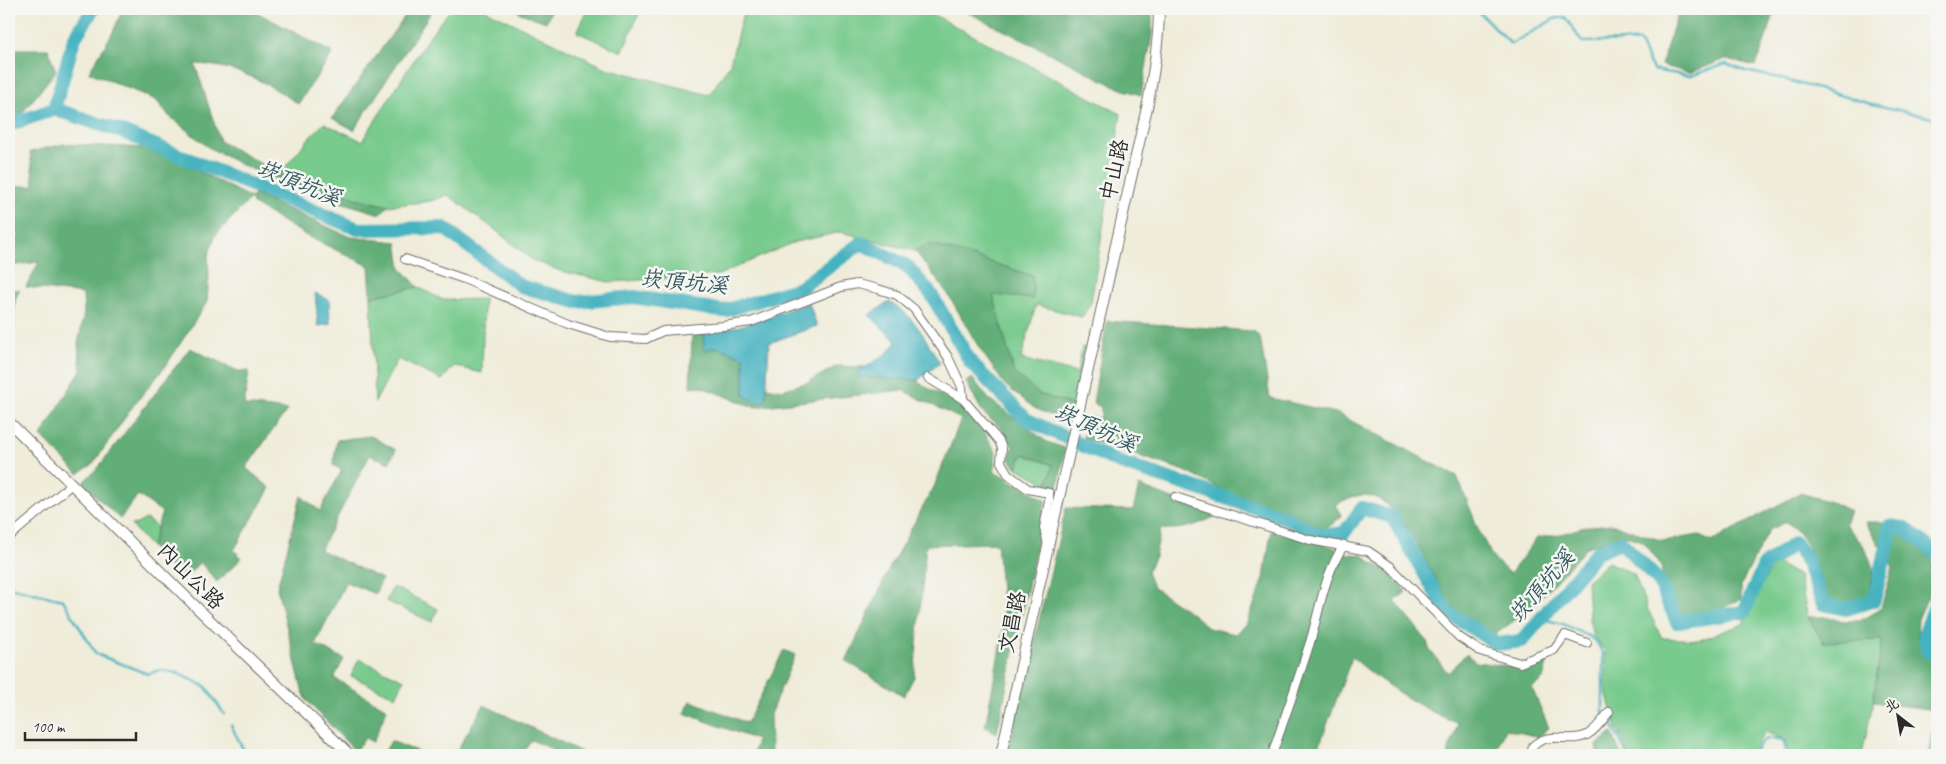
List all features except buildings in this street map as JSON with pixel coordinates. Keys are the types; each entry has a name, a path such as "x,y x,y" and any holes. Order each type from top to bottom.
{"main road":[{"name":"中山路","path":"1058,497 1096,338 1154,72 1159,35 1159,9"},
{"name":"內山公路","path":"9,422 199,611 350,755"},
{"name":"文昌路","path":"1001,755 1058,497"}],"street":[{"path":"406,259 464,279 568,324 619,338 646,339 663,331 751,322 841,287 857,284 878,289 898,295 914,309 948,357 962,387 963,399"},
{"path":"928,378 963,399 998,441 1002,448 1001,462 1008,474 1028,489 1049,494 1044,528 1048,544"},
{"path":"9,537 72,484"},
{"path":"1175,497 1310,540 1368,551 1390,566 1459,637 1480,652 1520,663 1554,650 1565,635 1587,643"},
{"path":"1272,755 1311,637 1319,604 1337,555 1344,545"},
{"path":"1531,755 1533,746 1541,740 1557,736 1576,738 1586,735 1600,724 1609,712"}],"green space":[{"path":"123,9 251,9 333,53 298,104 262,82 237,71 195,64 220,141 263,165 308,177 355,198 388,206 380,214 308,192 242,165 208,147 169,116 156,100 89,72 113,32"},
{"path":"410,9 433,9 354,130 332,118"},
{"path":"451,9 484,9 606,68 709,95 730,64 744,9 923,9 1121,114 1091,303 1082,317 1036,305 1021,359 1077,373 1082,347 1089,348 1076,406 1039,394 1014,373 992,295 1033,276 972,256 929,244 915,251 841,232 795,242 718,275 609,282 560,271 532,260 448,195 431,201 388,206 355,198 308,177 282,171 324,123 362,141 430,35"},
{"path":"519,9 552,9 546,22 518,12"},
{"path":"588,9 641,9 622,52 577,32"},
{"path":"961,9 1152,9 1152,35 1141,95 1121,89"},
{"path":"1679,9 1776,9 1756,66 1726,59 1689,73 1661,65"},
{"path":"9,49 48,49 56,71 23,112 9,117"},
{"path":"64,144 147,148 179,161 251,198 215,236 208,256 207,302 165,367 133,406 93,464 78,474 41,436 81,370 78,344 84,313 83,294 26,287 39,262 9,266 9,241 19,237 9,228 9,186 34,186 30,152"},
{"path":"254,194 350,237 397,242 401,268 418,287 371,297 369,266 307,236 253,204 251,198"},
{"path":"929,244 1033,276 1033,299 993,295 1014,373 1039,394 1076,406 1067,422 1034,408 1004,384 978,346 948,294 915,251"},
{"path":"418,287 443,300 484,299 482,373 454,366 442,380 398,359 375,402 371,297"},
{"path":"9,289 20,290 15,299 13,344 9,348"},
{"path":"1107,321 1254,331 1260,337 1270,398 1336,413 1457,476 1479,531 1493,558 1510,574 1537,538 1561,534 1584,527 1611,524 1663,541 1699,535 1711,542 1800,493 1834,503 1850,511 1845,524 1863,545 1874,568 1869,595 1846,605 1827,598 1807,546 1794,528 1786,522 1769,530 1741,585 1741,599 1711,613 1679,617 1663,580 1661,565 1644,542 1624,535 1587,547 1529,610 1493,636 1455,609 1445,596 1414,539 1401,520 1388,505 1373,497 1357,496 1348,498 1335,505 1342,516 1325,530 1247,502 1185,471 1083,438 1089,417 1101,418 1101,407 1093,403"},
{"path":"704,332 704,350 717,347 744,357 744,395 766,400 767,387 782,390 808,382 837,366 865,367 858,372 859,377 918,380 919,383 956,403 983,430 996,452 994,471 1046,500 997,733 985,727 1004,626 997,543 926,545 914,677 904,696 846,661 891,565 934,487 961,419 902,390 754,407 699,386 690,387 692,336"},
{"path":"190,348 238,371 249,371 244,406 287,410 246,468 270,488 234,550 242,558 217,582 200,562 182,581 151,547 162,512 138,495 120,519 82,483 97,469"},
{"path":"972,378 989,399 1047,442 1065,448 1058,488 1047,484 1053,465 1023,454 1017,468 1009,459 1013,446 1000,427 983,413 966,382"},
{"path":"371,436 396,450 389,463 370,455 320,550 382,579 375,594 346,582 315,644 344,659 334,678 387,709 373,742 365,738 355,751 307,701 302,689 277,588 301,496 320,511 342,470 333,465 337,440"},
{"path":"1022,454 1053,465 1047,484 1017,468"},
{"path":"1139,486 1216,516 1190,527 1161,529 1155,556 1147,572 1153,587 1195,616 1208,628 1235,634 1246,625 1264,579 1271,531 1329,546 1349,554 1363,555 1372,563 1387,570 1406,592 1395,601 1427,641 1429,649 1448,673 1466,654 1476,662 1522,668 1546,657 1548,660 1543,679 1532,688 1549,728 1539,737 1505,729 1495,755 1447,755 1458,724 1430,711 1403,695 1352,657 1316,755 1007,755 1066,508 1133,510"},
{"path":"146,519 157,527 151,547 131,525"},
{"path":"1865,522 1889,522 1931,558 1936,578 1918,619 1917,636 1927,658 1937,660 1937,755 1928,755 1936,710 1873,702 1882,640 1823,642 1808,617 1860,621 1881,608 1893,567"},
{"path":"1608,562 1634,574 1647,608 1662,638 1700,640 1743,624 1768,573 1777,563 1799,576 1808,617 1823,642 1882,640 1873,702 1862,755 1788,755 1785,740 1765,732 1751,755 1629,755 1617,728 1606,693 1605,651 1593,636 1589,620 1587,581"},
{"path":"393,587 438,609 432,622 386,601"},
{"path":"784,650 795,655 770,714 771,750 769,755 753,755 757,740 684,713 691,701 747,723"},
{"path":"359,659 404,680 396,697 351,676"},
{"path":"484,705 588,755 548,755 552,749 531,740 521,755 454,755"},
{"path":"1612,733 1621,755 1598,755 1596,746"},
{"path":"391,741 426,755 387,755 384,753"}],"water":[{"path":"315,293 329,300 330,324 318,326"},
{"path":"889,302 906,313 940,363 918,380 858,377 858,372 886,354 897,342 869,315"},
{"path":"809,303 817,326 769,343 766,400 755,402 744,395 744,357 717,347 704,350 704,332 740,326"}],"waterway":[{"path":"54,109 74,39 93,9"},
{"path":"1476,9 1511,44 1554,19 1565,17 1582,42 1639,41 1653,70 1690,76 1726,64 1745,71 1937,119"},
{"name":"崁頂坑溪","path":"54,109 120,131 358,229 444,228 521,286 577,302 634,297 724,311 800,288 861,243 907,266 931,294 971,363 1026,419 1118,462 1289,519 1320,536 1344,533 1362,508 1392,517 1446,611 1497,644 1522,641 1597,552 1621,542 1658,580 1677,622 1744,612 1764,565 1795,543 1805,557 1823,604 1846,609 1874,600 1888,544 1889,526 1905,528 1937,554"},
{"path":"9,125 54,109"},
{"path":"9,587 63,600 96,654 148,674 160,670 177,673 206,687 224,714"},
{"name":"崁頂坑溪","path":"1937,600 1924,636 1928,651 1937,655"},
{"path":"1542,619 1563,624 1589,636 1597,643 1603,654 1603,712 1612,724 1627,755"},
{"path":"231,725 246,755"},
{"path":"1753,755 1762,742 1772,738 1783,740 1787,755"}]}
